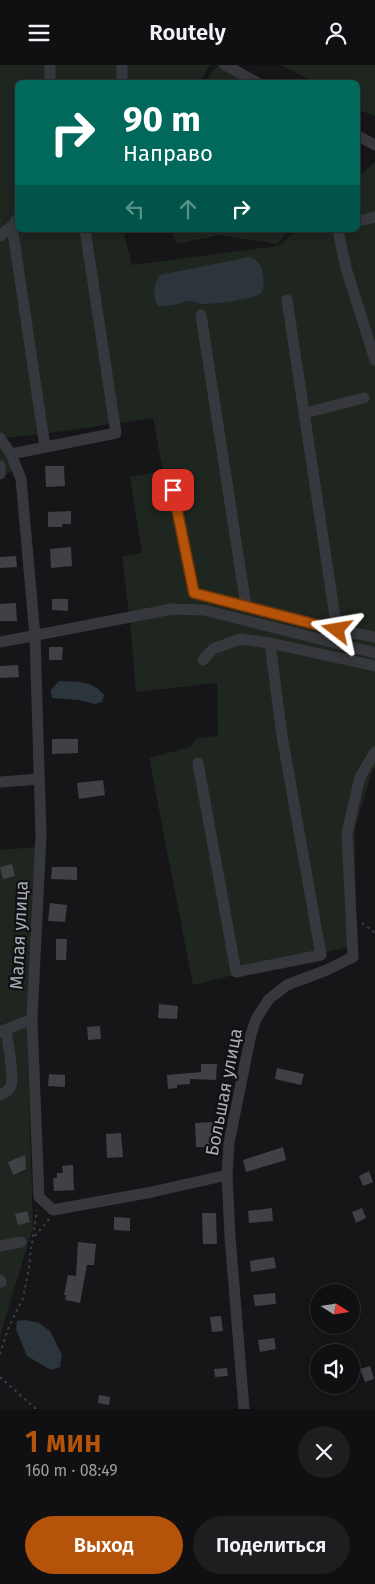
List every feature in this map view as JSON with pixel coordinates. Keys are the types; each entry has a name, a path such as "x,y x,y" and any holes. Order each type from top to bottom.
{"street":[{"path":"50,65 50,80"},
{"path":"122,65 122,80"},
{"path":"225,65 252,80"},
{"path":"360,137 375,145"},
{"path":"360,221 375,217"},
{"path":"0,236 15,222"},
{"path":"16,232 45,447"},
{"path":"11,455 116,433 85,232"},
{"path":"338,232 346,268 375,360"},
{"path":"287,300 337,630"},
{"path":"201,315 246,606"},
{"path":"305,413 364,398"},
{"name":"Малая улица","path":"0,438 11,455 21,479 35,636 41,835 32,1019 39,1197"},
{"path":"0,466 0,474"},
{"path":"173,490 194,593 337,630 375,637"},
{"path":"0,642 172,609 204,609 375,653"},
{"path":"203,660 213,649 240,639 270,643 375,666"},
{"path":"198,763 236,972 321,955 282,736 270,643"},
{"name":"Большая улица","path":"244,1409 230,1236 227,1175 229,1143 251,1034 256,1019 269,999 287,985 327,970 353,957 347,833 360,777 375,752"},
{"path":"0,782 39,779"},
{"path":"0,1095 6,1093 11,1086 3,1031 32,1019"},
{"path":"39,1197 53,1210 227,1175"},
{"path":"0,1247 21,1242"}],"path":[{"path":"0,1354 8,1329 23,1298 39,1197"},
{"path":"34,1236 52,1215 53,1210"},
{"path":"0,1377 36,1409"}],"shaded area":[{"path":"0,65 210,65 201,80 15,80 15,232 124,232 132,265 278,246 295,232 360,232 360,175 375,162 375,768 371,774 355,829 356,945 193,985 149,758 190,747 197,738 218,736 217,683 136,692 122,556 142,553 130,477 163,471 153,418 2,438 12,471 0,479"},
{"path":"218,65 230,65 251,80 206,80"},
{"path":"280,65 375,65 375,116 360,111 360,80 311,80"},
{"path":"172,232 287,232 277,244 220,235 177,244"},
{"path":"250,257 259,263 263,273 264,282 261,293 242,299 212,304 185,301 176,305 158,306 154,288 160,275"},
{"path":"59,681 89,684 100,690 104,695 102,702 95,704 79,700 52,698 51,690"},
{"path":"36,847 27,1030 33,1227 0,1336 0,850"},
{"path":"25,1320 39,1323 50,1331 62,1355 60,1367 51,1370 27,1356 16,1329 17,1321"}],"building":[{"path":"45,466 64,466 65,486 46,487"},
{"path":"71,511 71,524 62,524 62,527 48,527 48,512"},
{"path":"71,547 72,566 51,568 50,549"},
{"path":"16,556 17,567 0,568 0,557"},
{"path":"52,599 68,599 68,611 52,610"},
{"path":"16,603 17,621 0,621 0,604"},
{"path":"49,647 63,647 62,660 49,660"},
{"path":"18,665 19,677 0,678 0,666"},
{"path":"52,739 78,739 78,753 52,754"},
{"path":"103,780 105,795 79,799 77,783"},
{"path":"12,864 15,876 3,879 0,867"},
{"path":"52,867 77,867 77,880 51,879"},
{"path":"50,903 67,905 65,922 48,921"},
{"path":"56,939 67,939 66,960 56,960"},
{"path":"159,1004 178,1006 177,1019 158,1018"},
{"path":"100,1026 101,1039 88,1040 87,1027"},
{"path":"201,1064 217,1064 216,1080 190,1079 190,1084 177,1085 177,1088 168,1089 167,1075 201,1072"},
{"path":"277,1068 304,1074 301,1085 275,1079"},
{"path":"49,1074 65,1075 65,1087 48,1086"},
{"path":"213,1122 214,1147 196,1147 195,1123"},
{"path":"121,1133 123,1157 107,1158 106,1134"},
{"path":"283,1147 286,1160 246,1172 243,1160"},
{"path":"25,1155 26,1169 13,1175 8,1162"},
{"path":"73,1165 74,1190 54,1191 53,1178 57,1178 57,1173 63,1173 62,1166"},
{"path":"369,1171 373,1182 363,1186 359,1176"},
{"path":"272,1208 273,1221 249,1223 248,1211"},
{"path":"362,1208 366,1218 356,1223 352,1212"},
{"path":"27,1211 30,1222 18,1225 15,1214"},
{"path":"202,1213 216,1213 217,1244 203,1244"},
{"path":"114,1217 130,1218 130,1231 114,1230"},
{"path":"78,1242 96,1244 94,1265 87,1265 80,1303 65,1300 66,1295 64,1295 68,1275 76,1276"},
{"path":"274,1257 276,1268 251,1272 250,1261"},
{"path":"275,1293 276,1304 255,1306 253,1295"},
{"path":"221,1316 223,1331 212,1332 210,1317"},
{"path":"274,1338 276,1349 260,1352 258,1340"},
{"path":"370,1366 374,1379 365,1382 360,1369"},
{"path":"227,1368 228,1376 215,1377 214,1369"},
{"path":"99,1395 110,1397 109,1405 98,1403"}],"route":[{"path":"173,490 194,593 337,630"}]}
